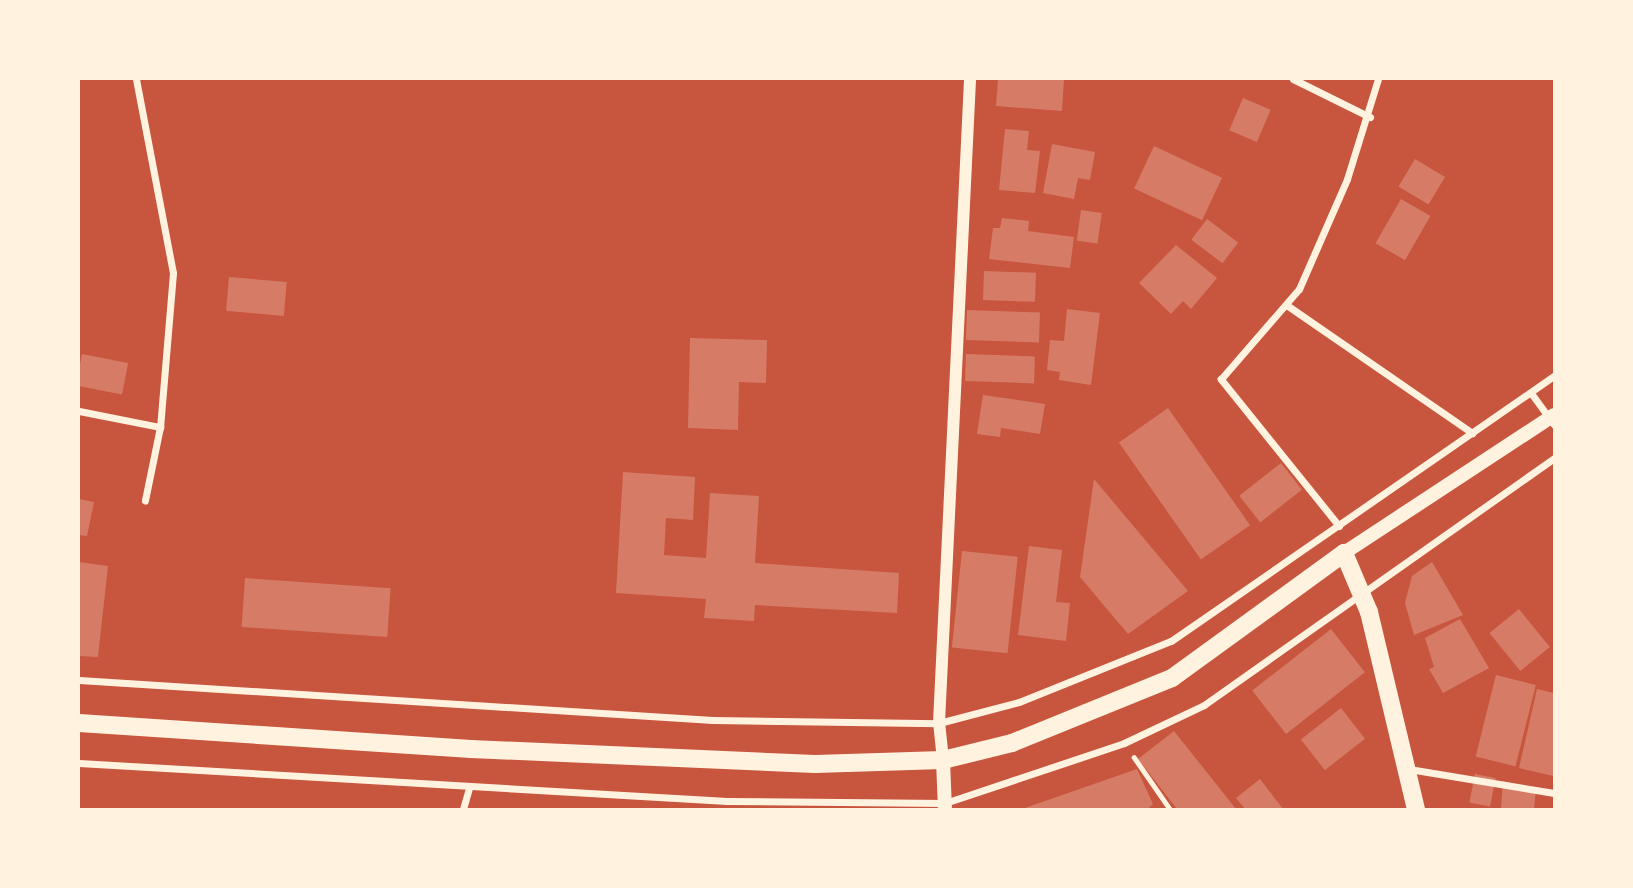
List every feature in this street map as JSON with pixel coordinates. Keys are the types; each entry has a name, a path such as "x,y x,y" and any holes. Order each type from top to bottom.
{"main road":[{"path":"79,723 471,749 815,764 943,760 1012,743 1172,678 1343,553 1553,419"},
{"path":"1343,553 1362,589 1409,769 1416,809"},
{"path":"943,760 945,806"}],"street":[{"path":"136,79 173,272 160,427 145,500"},
{"path":"943,760 939,723 970,79"},
{"path":"1293,79 1370,117"},
{"path":"1339,526 1222,387 1226,371 1288,306 1370,117 1378,79"},
{"path":"1288,306 1472,433"},
{"path":"79,680 713,720 939,723 1019,702 1171,641 1554,376"},
{"path":"1531,393 1553,419"},
{"path":"79,411 160,427"},
{"path":"79,763 469,788 945,806 1124,743 1204,705 1284,653 1362,589 1554,458"},
{"path":"1409,769 1554,793"},
{"path":"463,809 469,788"}],"building":[{"path":"998,79 1064,79 1062,111 996,106"},
{"path":"1243,98 1271,110 1257,142 1229,130"},
{"path":"1005,129 1029,131 1027,150 1040,151 1035,193 999,190"},
{"path":"1052,144 1095,152 1090,180 1078,178 1074,199 1043,193"},
{"path":"1154,146 1222,178 1202,220 1134,189"},
{"path":"1415,159 1445,177 1429,204 1399,186"},
{"path":"1401,199 1430,216 1405,260 1376,243"},
{"path":"1081,210 1102,213 1097,244 1077,241"},
{"path":"1002,218 1029,221 1028,231 1074,237 1070,268 989,259 993,228 1000,228"},
{"path":"1207,219 1238,242 1222,263 1191,240"},
{"path":"1176,245 1217,278 1191,309 1183,301 1171,314 1139,283"},
{"path":"984,271 1036,273 1035,302 983,300"},
{"path":"229,277 287,282 284,316 226,311"},
{"path":"1067,309 1100,313 1091,385 1059,380 1060,372 1047,370 1050,340 1064,341"},
{"path":"967,310 1040,313 1039,343 966,340"},
{"path":"690,338 767,340 766,383 739,382 738,430 688,428"},
{"path":"82,354 128,363 122,394 79,386"},
{"path":"966,354 1035,356 1034,383 965,381"},
{"path":"983,395 1045,404 1040,434 1001,428 1000,437 977,434"},
{"path":"1168,408 1250,525 1201,560 1119,442"},
{"path":"1281,463 1302,490 1260,522 1239,496"},
{"path":"623,472 695,477 693,520 666,518 664,555 706,558 710,493 759,496 755,563 899,573 897,613 755,605 754,621 704,618 706,599 616,593"},
{"path":"1094,479 1188,591 1128,634 1080,577"},
{"path":"79,499 94,502 87,536 79,535"},
{"path":"1029,546 1062,550 1056,602 1070,603 1066,641 1018,635"},
{"path":"962,551 1018,557 1008,653 952,647"},
{"path":"79,562 108,566 98,657 79,656"},
{"path":"1432,562 1463,615 1414,635 1405,603 1412,576"},
{"path":"245,578 391,588 387,637 242,627"},
{"path":"1519,609 1550,647 1520,671 1489,633"},
{"path":"1460,619 1489,668 1443,693 1429,669 1434,667 1425,638"},
{"path":"1331,629 1365,672 1286,734 1252,691"},
{"path":"1496,675 1536,685 1515,766 1476,757"},
{"path":"1537,689 1554,693 1553,776 1519,768"},
{"path":"1341,708 1365,739 1325,770 1301,739"},
{"path":"1174,731 1236,809 1177,809 1138,759"},
{"path":"1137,769 1153,804 1148,809 1022,809"},
{"path":"1475,774 1496,778 1490,806 1469,802"},
{"path":"1260,779 1283,809 1245,809 1236,798"},
{"path":"1503,781 1536,789 1534,809 1501,809"}]}
